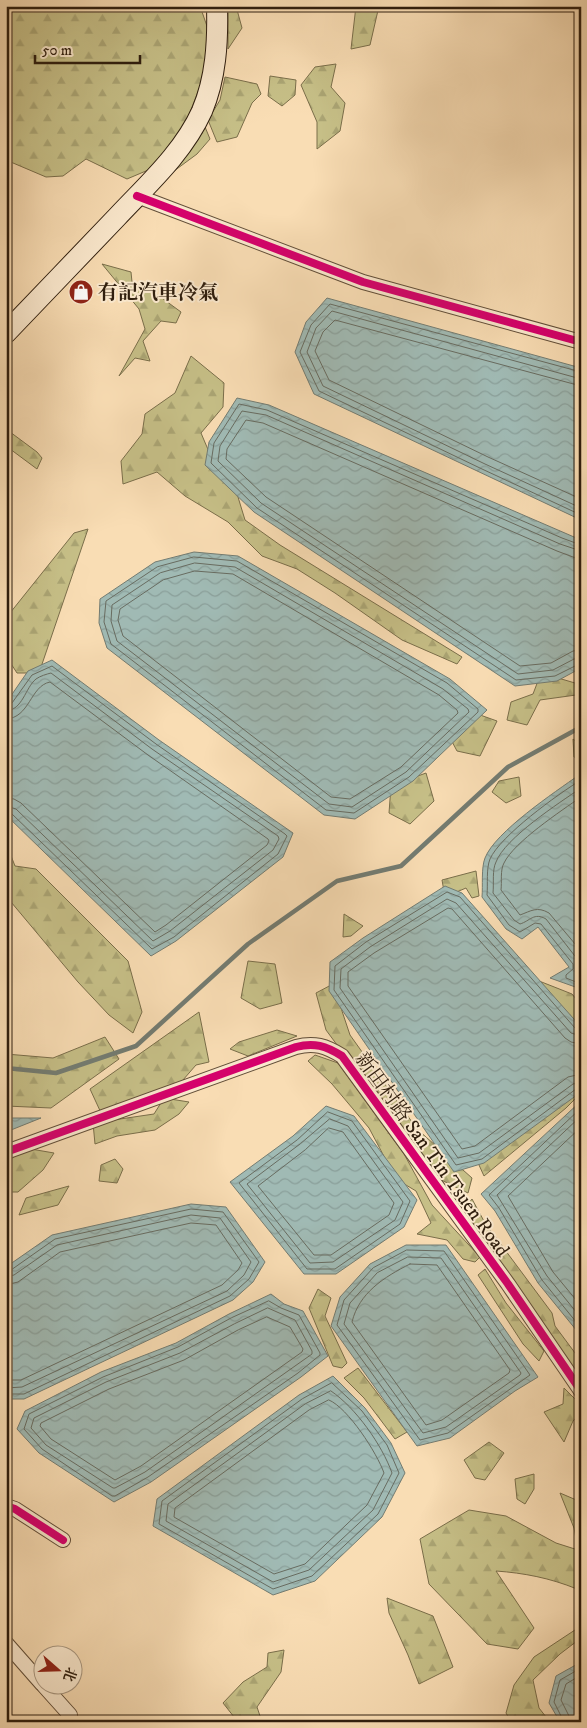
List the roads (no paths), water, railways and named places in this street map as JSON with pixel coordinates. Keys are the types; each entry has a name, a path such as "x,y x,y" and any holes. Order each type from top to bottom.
{"main road":[{"path":"6,333 161,171 181,146 202,110 210,84 216,56 217,6"}],"street":[{"path":"137,196 363,282 581,342"},
{"name":"新田村路 San Tin Tsuen Road","path":"6,1152 296,1047 316,1044 330,1049 342,1056 508,1284 581,1391"},
{"path":"6,1506 15,1509 63,1540"},
{"path":"6,1643 32,1673"},
{"path":"53,1696 70,1715"}],"water":[{"path":"327,298 581,368 581,520 314,394 295,352 306,322"},
{"path":"237,398 269,405 581,540 581,668 557,681 515,686 254,512 205,465 209,442"},
{"path":"194,552 238,556 450,679 487,710 413,781 355,819 324,815 107,648 99,623 100,599 155,562"},
{"path":"52,660 159,740 293,833 283,857 176,941 151,956 6,815 6,703 28,671"},
{"path":"579,775 581,776 581,989 550,978 569,967 538,927 522,939 506,929 482,897 484,862 491,848 501,836 527,813"},
{"path":"445,886 462,893 581,1027 581,1092 484,1163 454,1172 329,991 330,962 363,938"},
{"path":"581,1101 581,1336 538,1283 495,1211 481,1194"},
{"path":"326,1106 354,1116 417,1200 404,1227 336,1274 304,1274 230,1182 293,1136"},
{"path":"6,1118 41,1118 6,1132"},
{"path":"191,1204 226,1207 265,1262 253,1282 233,1300 24,1399 6,1399 6,1267 52,1235"},
{"path":"406,1245 446,1245 538,1377 515,1391 450,1438 417,1446 331,1326 340,1297 370,1264"},
{"path":"271,1294 284,1304 303,1311 328,1356 151,1482 114,1502 39,1453 17,1429 25,1411 101,1372 176,1343"},
{"path":"333,1376 365,1408 391,1443 405,1473 382,1517 315,1581 273,1595 153,1526 157,1499 299,1395"},
{"path":"581,1662 581,1722 560,1722 549,1703 556,1676"}],"waterway":[{"path":"6,1068 56,1073 136,1046 248,944 337,881 401,866 508,767 581,727"}],"place":[{"name":"有記汽車冷氣","path":"81,292"}]}
